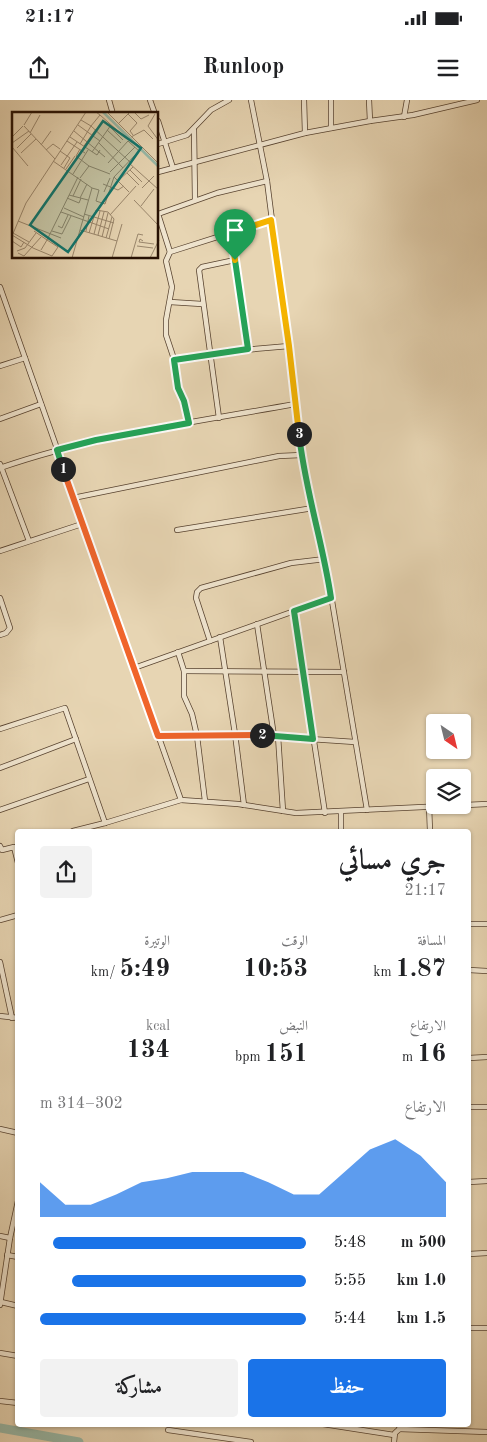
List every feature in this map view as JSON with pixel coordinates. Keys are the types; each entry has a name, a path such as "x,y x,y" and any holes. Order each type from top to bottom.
{"street":[{"path":"150,100 154,112"},
{"path":"159,144 185,136 194,130 212,110 229,100"},
{"path":"252,100 267,181 302,455 325,559 367,810"},
{"path":"304,100 305,133"},
{"path":"331,100 331,128"},
{"path":"370,100 370,121"},
{"path":"404,116 407,100"},
{"path":"159,172 305,133 404,116 476,100"},
{"path":"159,124 173,168"},
{"path":"194,130 195,200"},
{"path":"159,212 267,181"},
{"path":"159,215 170,252 166,261 172,284 166,330 174,360 178,388 184,401 189,423"},
{"path":"170,252 271,220"},
{"path":"231,233 248,349"},
{"path":"219,418 202,304 199,269 235,260"},
{"path":"0,287 82,524 181,800"},
{"path":"170,302 202,304"},
{"path":"174,360 210,353 289,346"},
{"path":"0,366 25,358"},
{"path":"0,419 41,404"},
{"path":"29,541 0,467 96,440 295,404"},
{"path":"73,498 279,456 302,455"},
{"path":"177,530 313,508"},
{"path":"0,551 82,524"},
{"path":"210,641 196,598 197,592 201,588 291,564 325,559"},
{"path":"0,598 10,628 0,635"},
{"path":"134,668 331,598"},
{"path":"294,611 325,812"},
{"path":"257,624 263,672 276,736 283,811"},
{"path":"220,637 244,805"},
{"path":"178,652 184,671 184,696 192,714 196,736 205,801"},
{"path":"184,671 344,672"},
{"path":"0,729 65,708 105,823"},
{"path":"158,736 235,734 355,742"},
{"path":"0,768 76,739"},
{"path":"0,810 89,779"},
{"path":"93,829 105,823 181,800 244,805 283,811 341,812 426,806"},
{"path":"471,805 487,804"},
{"path":"341,812 341,829"},
{"path":"429,814 430,829"},
{"path":"0,846 2,850 15,847"},
{"path":"0,920 15,916"},
{"path":"471,924 487,924"},
{"path":"0,962 15,1018 0,1016"},
{"path":"471,970 487,971"},
{"path":"471,1058 487,1057"},
{"path":"471,1107 487,1107"},
{"path":"0,1129 15,1132"},
{"path":"471,1182 487,1182"},
{"path":"15,1217 0,1304 15,1306"},
{"path":"0,1236 10,1238"},
{"path":"471,1254 487,1253"},
{"path":"7,1255 15,1256"},
{"path":"471,1328 487,1328"},
{"path":"0,1354 15,1356"},
{"path":"0,1400 15,1402"},
{"path":"342,1427 394,1435"},
{"path":"394,1442 394,1435 401,1427"},
{"path":"399,1429 487,1432"},
{"path":"168,1430 251,1442"}],"waterway":[{"path":"0,1428 79,1442"}],"route":[{"path":"271,220 302,455 325,559 331,598 294,611 313,739 235,734 158,736 57,450 96,440 189,423 184,401 178,388 174,360 210,353 248,349 235,260 231,233 271,220"}]}
